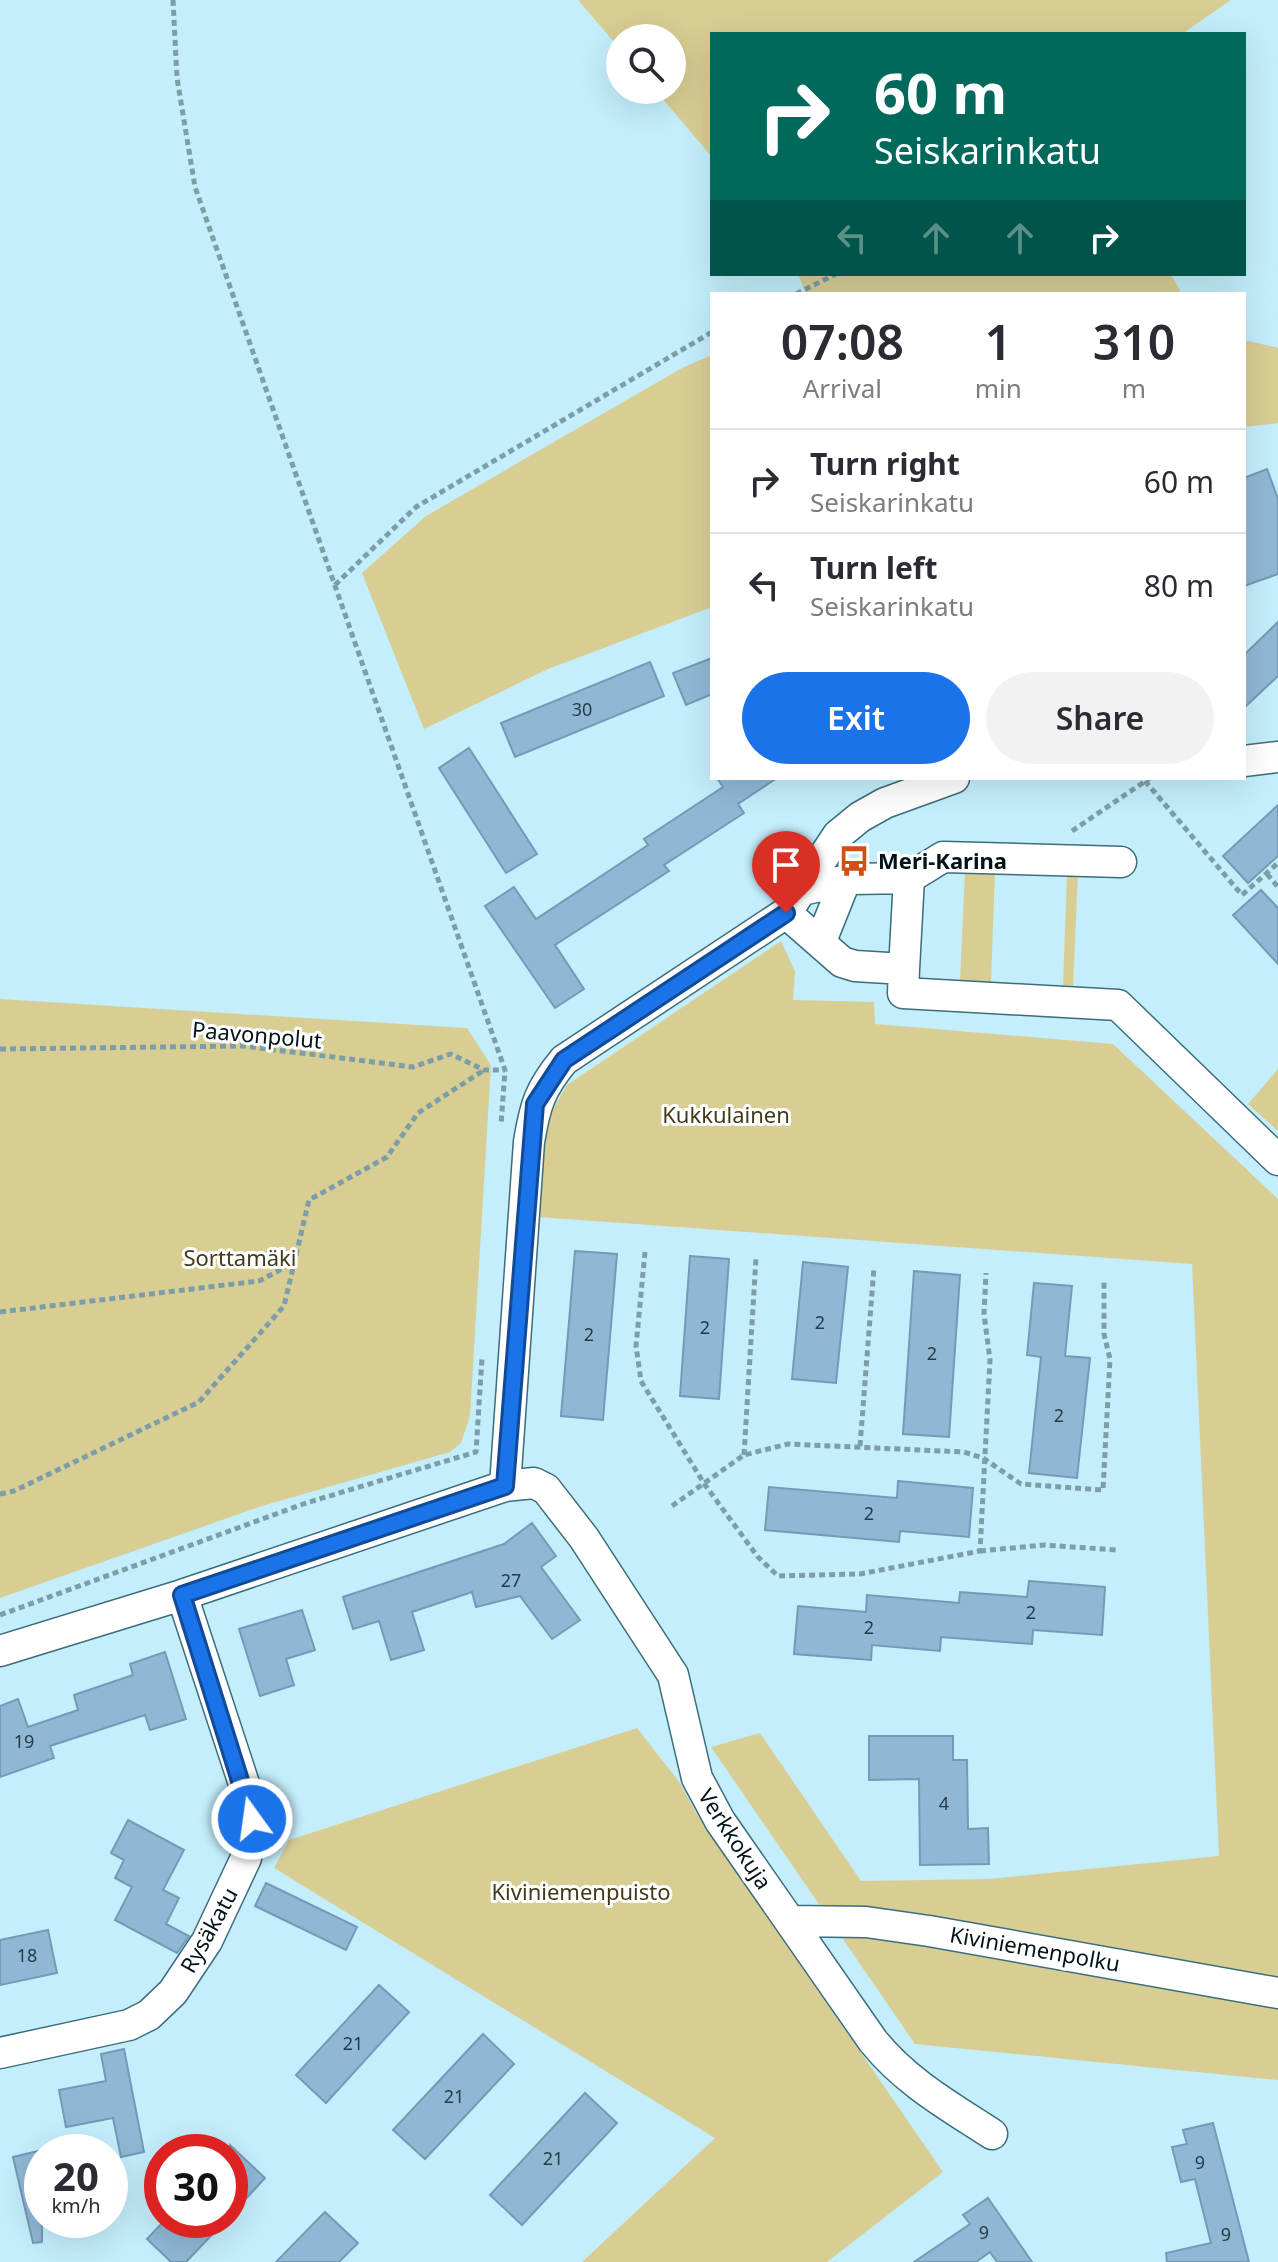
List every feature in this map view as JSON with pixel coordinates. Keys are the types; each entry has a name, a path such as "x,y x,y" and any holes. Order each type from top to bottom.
{"street":[{"path":"1246,761 1278,757"},
{"path":"794,902 838,835 860,817 885,803 948,780"},
{"path":"0,1651 182,1595 505,1486 535,1104 564,1060 794,902 845,881 909,878 943,857 1121,862"},
{"path":"909,878 903,993 1118,1005 1278,1160"},
{"path":"821,941 845,881"},
{"path":"794,902 821,941 842,962 855,966 904,969"},
{"name":"Verkkokuja","path":"505,1486 534,1483 546,1489 590,1547 673,1675 697,1778 720,1821 895,2067 992,2134"},
{"name":"Rysäkatu","path":"0,2053 129,2025 149,2015 173,1992 207,1941 246,1858 252,1819 247,1793 182,1595"},
{"name":"Kiviniemenpolku","path":"790,1921 850,1921 929,1931 1278,1993"}],"path":[{"path":"173,0 177,78 195,187 505,1070 501,1127"},
{"path":"800,292 832,276"},
{"path":"335,585 416,507 710,333"},
{"path":"1070,833 1148,780 1242,895 1278,863"},
{"path":"1267,874 1278,887"},
{"name":"Paavonpolut","path":"0,1049 216,1045 413,1067 451,1054 484,1070 505,1070"},
{"path":"0,1494 14,1491 199,1402 284,1306 309,1200 387,1157 418,1113 484,1070"},
{"path":"645,1252 636,1346 641,1381 705,1485 758,1557 778,1576 860,1574 980,1551 1044,1545 1117,1550"},
{"path":"744,1455 756,1258"},
{"path":"0,1312 259,1281 295,1262"},
{"path":"860,1446 874,1267"},
{"path":"980,1551 990,1360 984,1314 986,1273"},
{"path":"672,1506 744,1455 788,1444 964,1452 983,1458 1021,1484 1103,1490 1110,1359 1104,1334 1104,1282"},
{"path":"0,1615 291,1508 476,1452 482,1355"}],"green space":[{"path":"578,0 1231,0 1185,32 710,32 710,155 667,104 686,104 686,24 606,24 606,33"},
{"path":"799,276 1172,276 1181,292 805,292"},
{"path":"1246,340 1278,348 1278,423 1246,427"},
{"path":"710,356 710,608 548,669 424,729 362,573 426,516 682,368"},
{"path":"965,871 995,871 991,983 960,981"},
{"path":"1067,873 1078,873 1073,986 1063,985"},
{"name":"Kukkulainen","path":"781,941 795,971 793,1000 874,1002 875,1024 1113,1044 1278,1199 1278,2080 915,2044 711,1747 760,1733 861,1881 988,1879 1219,1856 1192,1264 538,1217 548,1117 567,1085"},
{"name":"Sorttamäki","path":"0,999 467,1028 491,1065 470,1416 461,1443 450,1452 262,1506 0,1598"},
{"path":"1278,1069 1278,1131 1248,1104"},
{"name":"Kiviniemenpuisto","path":"637,1728 680,1783 696,1813 943,2172 827,2262 582,2262 715,2138 274,1868 289,1840"}],"building":[{"path":"1267,469 1278,499 1278,574 1246,585 1246,477"},
{"path":"1278,622 1278,676 1246,706 1246,653"},
{"path":"710,659 710,695 686,705 673,673"},
{"path":"650,662 664,696 515,757 501,723"},
{"path":"469,748 537,854 506,873 439,768"},
{"path":"718,780 774,780 738,804 744,813 664,865 669,871 555,945 584,989 555,1008 485,906 514,887 536,919 648,845 644,839 723,787"},
{"path":"1278,805 1278,856 1248,883 1223,856"},
{"path":"1261,890 1278,908 1278,964 1233,915"},
{"path":"575,1251 617,1254 603,1420 561,1416"},
{"path":"690,1256 729,1259 719,1399 680,1396"},
{"path":"803,1262 848,1267 836,1383 792,1379"},
{"path":"914,1271 960,1275 949,1437 903,1434"},
{"path":"1034,1283 1072,1286 1065,1356 1090,1358 1077,1478 1029,1473 1041,1357 1027,1355"},
{"path":"898,1481 973,1488 969,1537 900,1531 899,1542 765,1530 769,1487 897,1498"},
{"path":"532,1523 556,1556 541,1567 580,1620 552,1639 520,1596 476,1607 472,1592 412,1612 424,1650 391,1660 379,1621 353,1629 343,1597 504,1544"},
{"path":"1029,1581 1105,1587 1102,1635 1033,1630 1032,1644 941,1637 940,1651 872,1645 871,1660 794,1654 798,1606 866,1612 867,1595 959,1603 960,1592 1027,1597"},
{"path":"302,1610 315,1650 286,1659 294,1685 260,1696 239,1629"},
{"path":"165,1652 186,1719 150,1730 145,1715 50,1746 54,1758 0,1777 0,1706 18,1699 28,1727 78,1710 74,1695 133,1675 130,1664"},
{"path":"869,1736 953,1736 953,1760 967,1760 968,1829 988,1828 989,1864 920,1865 919,1779 869,1780"},
{"path":"128,1820 184,1850 163,1890 179,1898 166,1924 189,1936 177,1953 115,1920 132,1887 115,1878 124,1860 111,1853"},
{"path":"266,1883 357,1927 346,1950 255,1906"},
{"path":"48,1930 57,1973 0,1985 0,1940"},
{"path":"379,1985 409,2012 326,2103 296,2075"},
{"path":"483,2034 514,2064 425,2159 393,2130"},
{"path":"124,2049 144,2152 128,2155 128,2134 116,2134 113,2118 66,2127 59,2090 106,2081 101,2054"},
{"path":"585,2093 617,2123 522,2225 490,2195"},
{"path":"1213,2123 1249,2262 1167,2262 1166,2253 1211,2243 1195,2179 1181,2182 1172,2147 1187,2144 1183,2130"},
{"path":"24,2154 24,2204 13,2157"},
{"path":"248,2162 265,2178 248,2196"},
{"path":"988,2198 1032,2262 997,2262 990,2252 976,2262 914,2262 970,2224 963,2215"},
{"path":"325,2212 358,2243 339,2262 276,2262"},
{"path":"32,2238 42,2238 42,2242 33,2243"},
{"path":"209,2238 186,2262 171,2262 147,2239"}],"place":[{"name":"Meri-Karina","path":"854,861"}],"route":[{"path":"252,1819 247,1793 182,1595 505,1486 529,1142 535,1104 564,1060 786,913"}]}
